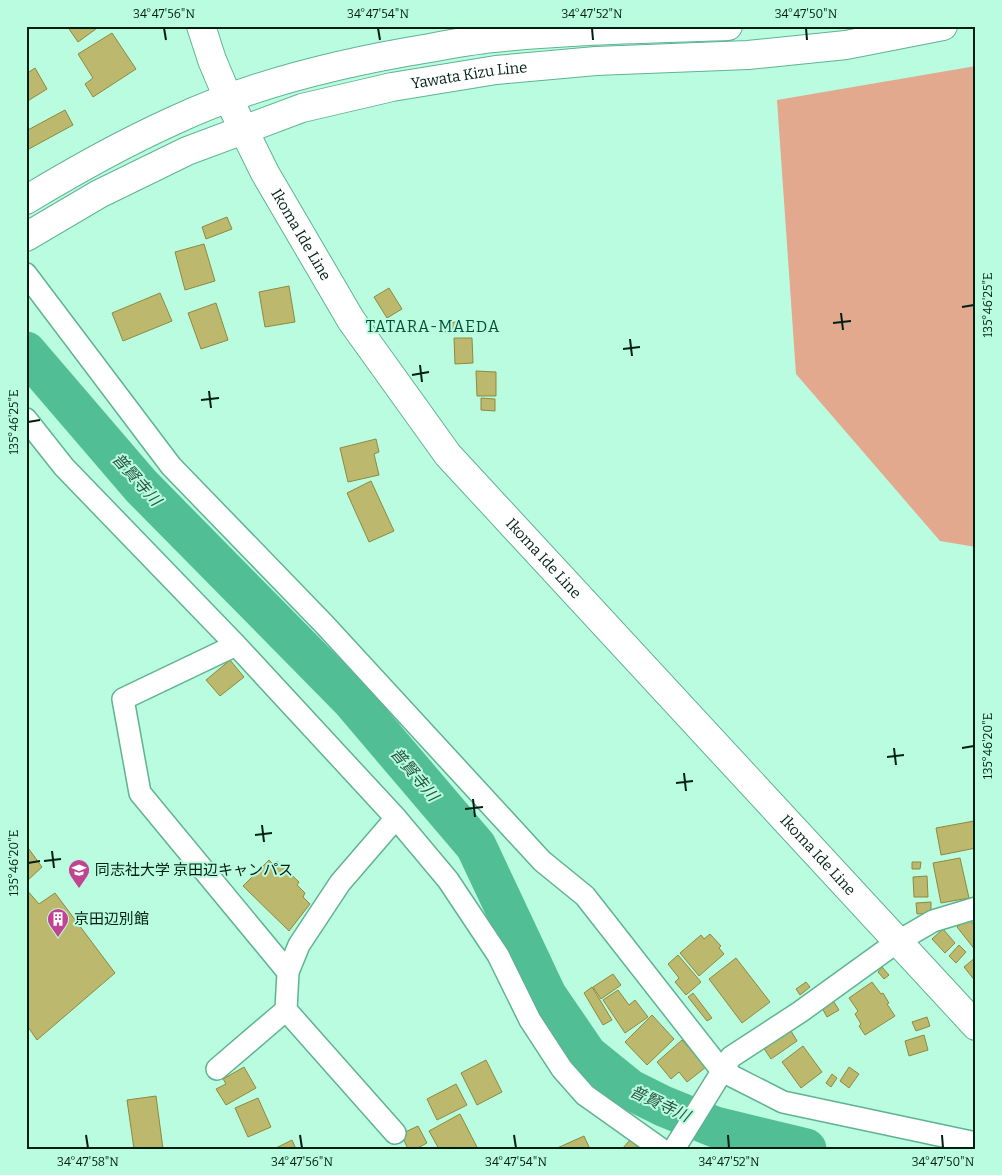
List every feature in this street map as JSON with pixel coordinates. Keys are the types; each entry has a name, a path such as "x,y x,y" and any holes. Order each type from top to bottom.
{"main road":[{"name":"Ikoma Ide Line","path":"201,26 212,60 228,98 265,173 351,320 448,455 976,1026"},
{"name":"Yawata Kizu Line","path":"26,200 87,163 174,120 228,98 293,77 384,55 493,38 595,31 728,26"},
{"name":"Yawata Kizu Line","path":"26,238 99,194 187,151 302,108 392,86 496,70 596,61 748,55 836,46 943,26"}],"street":[{"path":"26,274 171,466 324,624 542,861 584,896 722,1071 783,1102 976,1143"},
{"path":"26,419 64,468 236,646 396,818 448,880 498,955 530,1020 562,1069 585,1095 670,1148 731,1057 800,1012 897,942 933,920 976,908"},
{"path":"236,646 123,699 140,793 288,972"},
{"path":"395,1133 286,1010 288,972 299,945 340,883 396,818"},
{"path":"217,1069 286,1010"}],"shaded area":[{"path":"976,66 976,547 940,541 796,374 777,100"}],"building":[{"path":"67,26 100,26 78,42"},
{"path":"112,33 136,69 93,97 85,84 93,78 78,54"},
{"path":"35,68 47,89 26,102 26,74"},
{"path":"65,110 73,125 27,150 26,131"},
{"path":"227,217 232,229 206,239 202,227"},
{"path":"204,244 215,281 185,290 175,252"},
{"path":"289,286 295,322 265,327 259,292"},
{"path":"389,288 402,309 387,318 374,297"},
{"path":"160,293 172,321 123,341 112,313"},
{"path":"216,303 228,340 201,349 188,313"},
{"path":"456,322 457,331 441,332 440,324"},
{"path":"454,338 472,338 473,363 455,364"},
{"path":"476,371 496,372 496,396 477,396"},
{"path":"481,398 495,399 495,411 481,410"},
{"path":"376,439 379,452 374,454 379,475 348,482 340,448"},
{"path":"371,481 394,531 369,542 347,493"},
{"path":"230,660 244,677 220,696 206,680"},
{"path":"974,821 976,848 941,855 936,828"},
{"path":"26,845 42,867 26,882"},
{"path":"960,858 969,898 941,903 933,863"},
{"path":"269,860 273,864 277,861 299,882 297,885 305,893 303,897 310,904 289,931 243,886"},
{"path":"912,862 921,862 920,869 912,869"},
{"path":"927,876 928,897 914,897 913,877"},
{"name":"京田辺別館","path":"26,889 39,904 55,893 115,973 37,1040 26,1024"},
{"path":"931,902 931,913 917,914 916,903"},
{"path":"968,918 976,927 976,951 957,927"},
{"path":"943,929 955,943 945,953 932,939"},
{"path":"710,934 721,946 719,948 724,954 699,976 680,953 701,935 704,939"},
{"path":"959,945 966,952 956,963 949,956"},
{"path":"678,955 701,982 686,995 675,982 679,978 668,964"},
{"path":"976,957 976,982 964,967"},
{"path":"736,958 770,1002 742,1023 709,979"},
{"path":"882,967 889,975 884,979 878,972"},
{"path":"613,974 621,985 601,999 593,987"},
{"path":"806,982 810,987 800,995 796,989"},
{"path":"872,982 881,994 883,993 889,1003 887,1004 895,1016 865,1035 859,1026 861,1024 855,1014 858,1011 849,998"},
{"path":"592,987 612,1020 603,1025 584,993"},
{"path":"618,990 629,1005 635,1000 648,1017 625,1033 603,1000"},
{"path":"693,993 712,1018 707,1021 688,997"},
{"path":"832,999 839,1010 827,1017 821,1006"},
{"path":"652,1015 674,1039 647,1065 625,1042"},
{"path":"927,1017 930,1026 916,1031 912,1022"},
{"path":"788,1026 797,1041 771,1059 761,1044"},
{"path":"924,1035 928,1050 909,1056 905,1041"},
{"path":"682,1040 706,1067 687,1082 679,1072 671,1079 657,1062"},
{"path":"803,1046 822,1072 801,1088 782,1062"},
{"path":"486,1060 502,1092 477,1105 461,1073"},
{"path":"244,1067 256,1088 226,1105 216,1089 226,1084 223,1079"},
{"path":"849,1067 859,1074 849,1088 840,1081"},
{"path":"832,1074 837,1078 831,1087 826,1083"},
{"path":"456,1084 467,1105 437,1120 427,1099"},
{"path":"156,1096 163,1149 134,1149 127,1100"},
{"path":"258,1098 271,1127 248,1137 235,1108"},
{"path":"460,1114 478,1149 439,1149 429,1131"},
{"path":"418,1126 427,1143 416,1149 408,1149 401,1134"},
{"path":"584,1136 590,1149 555,1149"},
{"path":"292,1140 296,1149 274,1149"},
{"path":"630,1140 640,1149 622,1149"}],"waterway":[{"name":"普賢寺川","path":"26,352 141,486 351,699 476,846 546,995 587,1055 629,1089 663,1106 715,1127 806,1149"}],"place":[{"name":"同志社大学 京田辺キャンパス","path":"79,889"},
{"name":"京田辺別館","path":"58,938"}],"district":[{"name":"TATARA-MAEDA","path":"433,326"}]}
